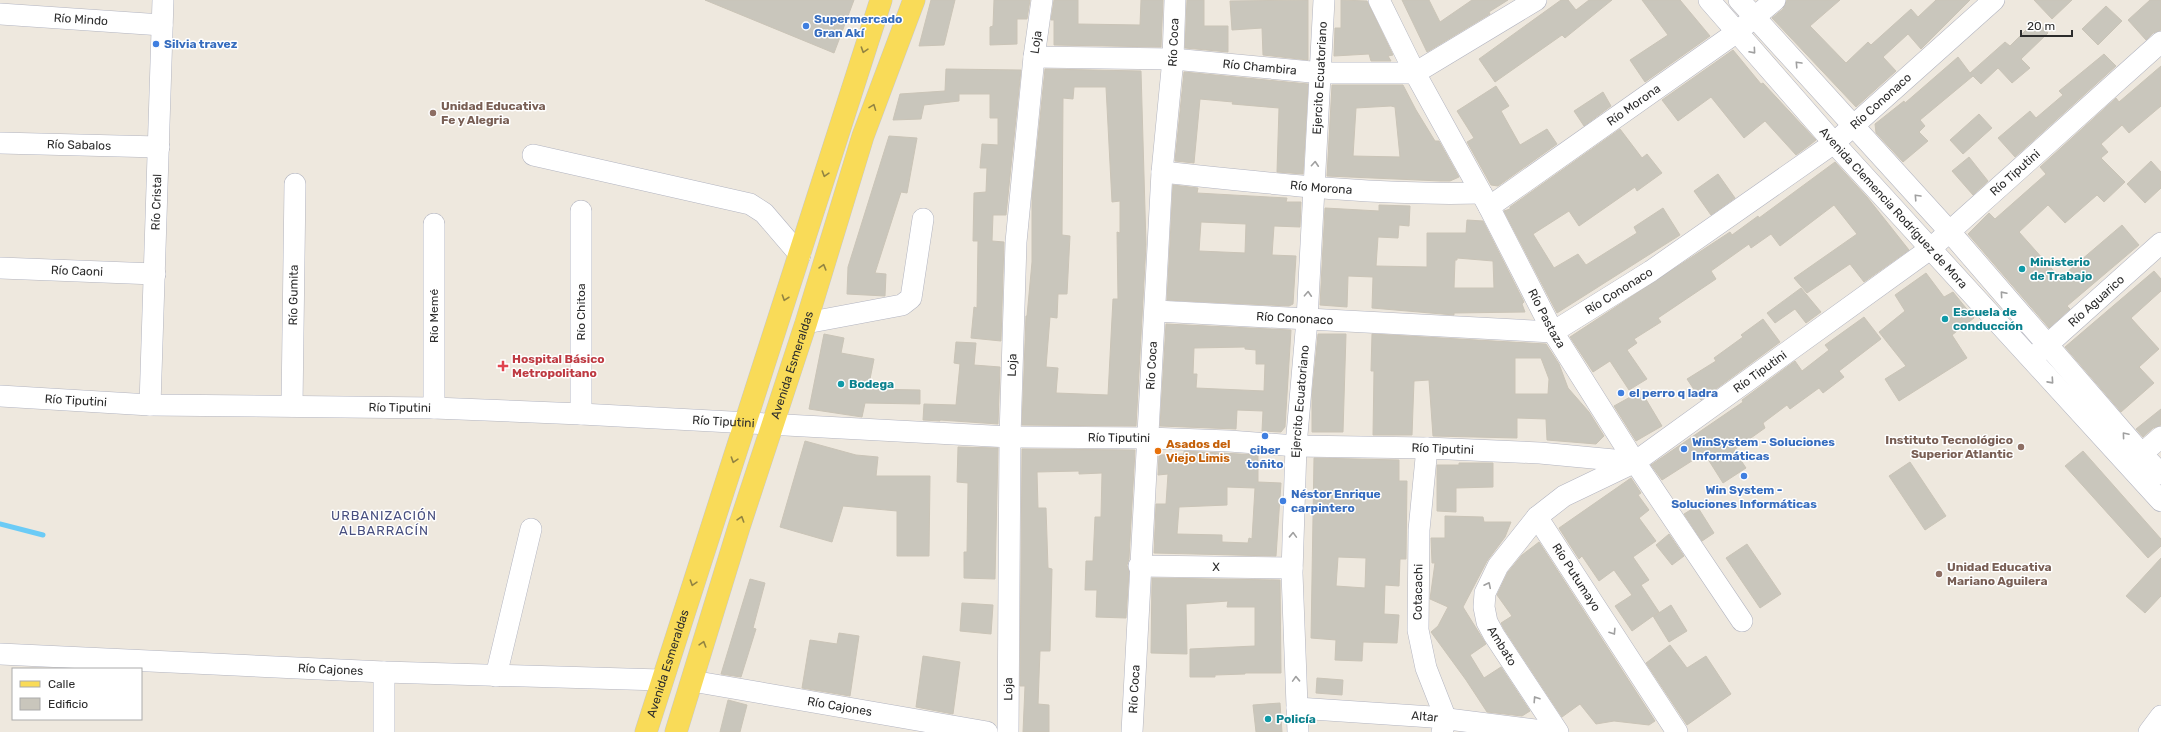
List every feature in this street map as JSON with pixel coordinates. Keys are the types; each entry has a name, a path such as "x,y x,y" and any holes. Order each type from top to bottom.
{"main road":[{"name":"Avenida Esmeraldas","path":"676,732 739,527 806,323 863,136 914,0"},
{"name":"Avenida Esmeraldas","path":"646,732 661,680 746,422 779,315 800,255 878,1"},
{"path":"838,128 863,136"}],"street":[{"name":"Río Cristal","path":"150,405 163,0"},
{"name":"Loja","path":"1008,732 1010,437 1016,242 1034,56 1042,0"},
{"name":"Río Coca","path":"1132,732 1140,566 1156,311 1162,172 1173,59 1175,0"},
{"name":"Ejercito Ecuatoriano","path":"1298,732 1292,568 1296,446 1307,320 1313,188 1322,73 1324,0"},
{"name":"Río Pastaza","path":"1379,0 1415,73 1485,200 1553,332 1635,462 1742,621"},
{"path":"1415,73 1536,0"},
{"name":"Avenida Clemencia Rodríguez de Mora","path":"1709,0 1834,143 2032,360 2134,460 2161,474"},
{"name":"Avenida Clemencia Rodríguez de Mora","path":"1739,0 1950,232 2047,345 2134,460 2161,501"},
{"name":"Río Morona","path":"1162,172 1313,188 1438,194 1485,200 1737,32 1775,0"},
{"name":"Río Cononaco","path":"1156,311 1553,332 1651,271 1834,143 1994,0"},
{"name":"Río Mindo","path":"0,14 162,25"},
{"name":"Río Tiputini","path":"0,396 150,405 434,408 746,422 1010,437 1148,438 1229,441 1296,446 1427,448 1540,453 1635,462 1930,249 2161,42"},
{"name":"Río Chambira","path":"1034,56 1173,59 1322,73 1415,73"},
{"name":"Río Sabalos","path":"0,143 159,147"},
{"path":"533,155 750,204 764,213 800,255"},
{"name":"Río Gumita","path":"292,406 295,184"},
{"name":"Río Chitoa","path":"581,211 581,414"},
{"path":"806,323 908,302 912,298 923,219"},
{"name":"Río Memé","path":"434,224 434,408"},
{"name":"Río Aguarico","path":"2032,360 2161,243"},
{"name":"Río Caoni","path":"0,268 155,274"},
{"path":"2134,460 2161,437"},
{"name":"Cotacachi","path":"1427,448 1419,530 1418,630 1426,668 1444,725"},
{"path":"1538,518 1564,496 1635,462"},
{"name":"Río Putumayo","path":"1538,518 1677,732"},
{"name":"Ambato","path":"1538,518 1498,566 1485,593 1484,607 1487,622 1494,635 1558,732"},
{"path":"496,676 531,530"},
{"name":"X","path":"1140,566 1292,568"},
{"name":"Río Cajones","path":"0,654 384,672 661,680"},
{"path":"384,672 384,732"},
{"name":"Río Cajones","path":"692,681 987,732"},
{"name":"Altar","path":"1297,708 1444,725 1551,732"},
{"path":"2149,732 2161,716"},
{"path":"1670,732 1677,732"}],"building":[{"name":"Supermercado Gran Akí","path":"705,0 854,0 834,53"},
{"path":"931,0 955,0 944,45 919,46"},
{"path":"994,0 1030,0 1027,19 1017,19 1017,44 990,45 990,27 993,26"},
{"path":"1054,0 1078,0 1078,24 1140,25 1141,0 1163,0 1161,47 1054,45 1054,20 1051,20"},
{"path":"1187,0 1204,0 1204,26 1228,26 1228,52 1185,48"},
{"path":"1308,0 1308,60 1263,55 1262,28 1232,30 1230,1"},
{"path":"1341,0 1367,1 1393,55 1388,56 1391,61 1371,61 1369,54 1334,56 1335,28 1341,28"},
{"path":"1402,0 1429,0 1440,22 1472,0 1508,0 1489,12 1490,14 1427,52"},
{"path":"1561,0 1568,0 1576,10 1589,0 1612,0 1565,38 1562,35 1495,82 1479,59"},
{"path":"1642,0 1680,0 1710,36 1645,82 1630,60 1668,35"},
{"path":"1787,0 1840,0 1810,26 1846,63 1868,42 1871,45 1911,9 1918,17 1936,0 1970,0 1921,49 1908,34 1883,57 1896,71 1856,107 1772,18 1783,9"},
{"path":"2034,0 2072,0 2052,19"},
{"path":"2150,0 2161,0 2161,30 2153,33 2146,40 2128,20"},
{"path":"2106,6 2122,21 2098,45 2082,29"},
{"path":"2036,20 2048,33 2021,59 2030,68 2012,83 1998,68 1981,84 1973,76 1920,120 1925,126 1919,132 1928,141 1903,162 1876,133 1875,124 1904,101 1905,103 1958,57 1970,73 2005,42 2010,46"},
{"path":"1733,50 1761,84 1763,83 1816,140 1796,155 1765,121 1744,138 1711,97 1678,121 1662,100"},
{"path":"2104,54 2116,66 2015,157 1998,138 2030,111 2036,118 2063,95 2059,91"},
{"path":"2161,66 2161,106 2129,133 2122,125 2101,144 2108,152 2101,158 2125,182 2104,202 2097,195 2065,223 2048,205 2019,232 2060,278 2122,225 2139,245 2067,306 2070,309 2049,328 1968,234 1989,213 1995,219 2046,174 2040,167 2116,98 2119,102"},
{"path":"946,69 1021,70 1006,215 993,215 992,241 1004,242 1001,341 971,338 974,307 977,308 978,241 973,241 974,193 986,192 987,168 980,168 982,144 998,145 998,118 990,118 990,94 959,94 959,101 924,105 921,119 893,120 900,94 945,91"},
{"path":"1045,69 1141,71 1146,245 1136,426 1022,425 1026,316 1032,262 1032,198","holes":["1074,87 1106,87 1112,202 1120,201 1120,233 1117,232 1118,299 1113,299 1108,395 1056,393 1058,368 1046,367 1050,317 1057,318 1058,294 1067,294 1070,236 1062,235 1063,98 1073,99"]},
{"path":"1184,72 1308,84 1303,174 1277,172 1279,108 1232,104 1233,102 1200,99 1194,163 1175,161"},
{"path":"1332,85 1403,85 1416,110 1435,141 1439,141 1459,177 1450,181 1441,181 1327,176","holes":["1395,107 1400,157 1353,156 1356,108"]},
{"path":"1496,86 1509,106 1501,111 1520,145 1547,129 1557,144 1498,186 1491,185 1467,142 1474,138 1457,111"},
{"path":"1603,92 1611,106 1584,126 1574,111"},
{"path":"1979,114 1992,128 1963,154 1950,140"},
{"path":"1620,129 1642,158 1647,154 1662,173 1637,191 1635,187 1579,226 1569,211 1533,234 1554,268 1578,254 1586,265 1637,233 1634,227 1663,208 1680,235 1557,313 1504,211 1510,209 1510,207"},
{"path":"889,136 917,138 907,193 901,192 875,273 886,274 885,296 847,294 848,267"},
{"path":"1969,157 1988,181 1973,195 1952,171"},
{"path":"2151,161 2161,172 2161,188 2145,203 2127,184"},
{"path":"1835,162 1867,197 1909,250 1864,282 1850,264 1807,293 1794,278 1857,234 1834,205 1780,246 1771,234 1751,248 1749,244 1711,271 1716,279 1658,318 1661,322 1634,339 1637,343 1627,350 1647,379 1629,390 1610,361 1593,372 1570,337 1730,232 1732,235 1758,216 1759,218"},
{"path":"1718,174 1735,198 1711,215 1694,191"},
{"path":"1173,185 1198,188 1197,193 1287,198 1286,202 1301,202 1300,227 1274,226 1272,255 1296,256 1293,304 1289,306 1167,300","holes":["1201,222 1246,224 1245,253 1199,251"]},
{"path":"1379,205 1410,206 1409,226 1399,225 1398,238 1378,237 1376,266 1427,267 1427,233 1466,233 1467,220 1483,221 1524,302 1522,304 1525,312 1454,313 1454,315 1372,308 1373,277 1348,276 1347,307 1320,305 1325,208 1379,211","holes":["1457,258 1493,261 1494,288 1454,288 1455,260 1457,260"]},
{"path":"2154,271 2161,279 2161,291 2131,318 2159,349 2139,367 2154,383 2121,412 2065,347"},
{"path":"1926,273 1944,297 1953,292 1974,318 1952,335 1967,358 1899,401 1885,379 1906,366 1879,332 1905,311 1895,295"},
{"path":"1801,288 1821,312 1806,323 1795,309 1775,323 1767,313"},
{"path":"1864,317 1881,339 1839,371 1844,377 1823,393 1819,388 1790,409 1787,405 1763,423 1765,428 1734,450 1746,468 1723,483 1706,456 1700,460 1698,457 1662,480 1651,465 1743,402 1742,400 1795,361 1802,371 1829,350 1825,345"},
{"path":"1763,319 1780,342 1701,400 1687,379 1716,361 1714,358 1743,337 1741,335"},
{"path":"1166,324 1291,330 1285,427 1281,432 1262,431 1263,411 1237,410 1236,429 1160,426","holes":["1245,347 1245,349 1256,350 1256,364 1265,364 1264,391 1196,388 1197,374 1193,374 1194,348"]},
{"name":"Bodega","path":"824,334 844,338 841,353 874,359 868,389 920,390 920,404 865,403 862,417 809,409"},
{"path":"1318,334 1346,334 1343,432 1312,432 1312,396"},
{"path":"1372,334 1546,344 1559,364 1568,388 1589,412 1604,436 1596,444 1547,440 1546,419 1517,418 1517,438 1433,436 1429,380 1414,381 1412,435 1373,435 1374,371 1371,371","holes":["1515,358 1541,358 1549,379 1548,394 1515,394"]},
{"path":"956,342 976,343 974,365 1000,367 998,424 923,420 924,404 956,405 960,364 954,363"},
{"path":"1641,391 1662,426 1636,441 1614,406"},
{"path":"2161,409 2161,425 2153,428 2143,437 2136,429"},
{"path":"805,441 856,455 878,457 876,476 930,476 929,556 897,556 897,511 843,506 832,542 780,527"},
{"path":"958,447 998,448 995,579 964,578 964,552 967,552 968,483 957,482"},
{"path":"1022,449 1135,450 1129,559 1127,565 1129,572 1126,618 1096,617 1097,590 1085,590 1086,561 1093,561 1095,517 1101,517 1102,473 1079,474 1079,471 1037,472 1038,508 1046,508 1048,568 1052,569 1050,651 1040,651 1038,704 1049,705 1049,732 1023,732 1025,686 1020,686"},
{"path":"1184,451 1258,455 1258,482 1281,483 1276,556 1154,553 1156,504 1166,504 1168,474 1158,475 1159,455 1184,454","holes":["1227,487 1255,488 1252,539 1249,538 1248,543 1222,542 1222,535 1177,534 1179,507 1227,505"]},
{"path":"2083,451 2161,539 2161,546 2148,558 2065,466"},
{"path":"1314,458 1399,460 1399,481 1407,481 1406,559 1400,559 1399,586 1385,585 1384,614 1399,615 1397,643 1363,642 1362,661 1335,660 1336,640 1311,638","holes":["1338,557 1366,558 1365,588 1336,586"]},
{"path":"1910,462 1946,516 1925,530 1889,476"},
{"path":"1459,463 1493,463 1493,487 1456,488 1456,512 1437,511 1437,465 1459,465"},
{"path":"1631,478 1641,493 1638,495 1649,510 1639,518 1656,541 1633,557 1649,580 1641,585 1659,612 1654,616 1671,605 1687,631 1669,642 1653,616 1632,631 1615,606 1632,595 1614,570 1599,581 1582,556 1579,559 1559,528"},
{"path":"1697,506 1714,533 1702,541 1684,514"},
{"path":"1445,516 1483,517 1484,522 1511,522 1505,537 1487,561 1463,607 1486,644 1470,655 1484,678 1501,667 1530,711 1522,716 1487,712 1431,632 1438,626 1448,607 1430,599 1435,563 1432,563 1431,538 1445,538"},
{"path":"1669,534 1684,556 1672,565 1656,545"},
{"path":"1539,542 1655,721 1649,725 1614,721 1596,724 1580,704 1562,717 1504,629 1501,623 1512,616 1497,595 1508,572 1522,555"},
{"path":"1747,544 1781,594 1760,608 1726,558"},
{"path":"2161,558 2161,596 2145,613 2126,596"},
{"path":"1152,578 1280,580 1281,673 1245,673 1215,675 1215,677 1190,677 1190,649 1255,646 1255,607 1227,607 1228,601 1186,604 1187,654 1151,653"},
{"path":"750,579 765,583 753,628 756,629 741,677 721,674"},
{"path":"962,603 993,605 991,634 960,631"},
{"path":"839,633 859,636 850,696 802,688 810,640 837,644"},
{"path":"1670,645 1687,668 1706,656 1731,694 1687,725 1646,663"},
{"path":"923,656 960,662 953,714 916,707"},
{"path":"1317,678 1343,680 1342,695 1316,693"},
{"path":"728,700 747,705 740,732 720,732"},
{"name":"Policía","path":"1280,703 1282,732 1256,732 1253,705"}],"waterway":[{"path":"0,524 43,535"}],"place":[{"name":"Supermercado Gran Akí","path":"806,26"},
{"name":"Silvia travez","path":"156,44"},
{"name":"Unidad Educativa Fe y Alegria","path":"433,113"},
{"name":"Ministerio de Trabajo","path":"2022,269"},
{"name":"Escuela de conducción","path":"1945,319"},
{"name":"Hospital Básico Metropolitano","path":"503,366"},
{"name":"Bodega","path":"841,384"},
{"name":"el perro q ladra","path":"1621,393"},
{"name":"ciber toñito","path":"1265,436"},
{"name":"Instituto Tecnológico Superior Atlantic","path":"2021,447"},
{"name":"WinSystem - Soluciones Informáticas","path":"1684,449"},
{"name":"Asados del Viejo Limis","path":"1158,451"},
{"name":"Win System - Soluciones Informáticas","path":"1744,476"},
{"name":"Néstor Enrique carpintero","path":"1283,501"},
{"name":"Unidad Educativa Mariano Aguilera","path":"1939,574"},
{"name":"Policía","path":"1268,719"}],"district":[{"name":"URBANIZACIÓN ALBARRACÍN","path":"384,522"}]}
